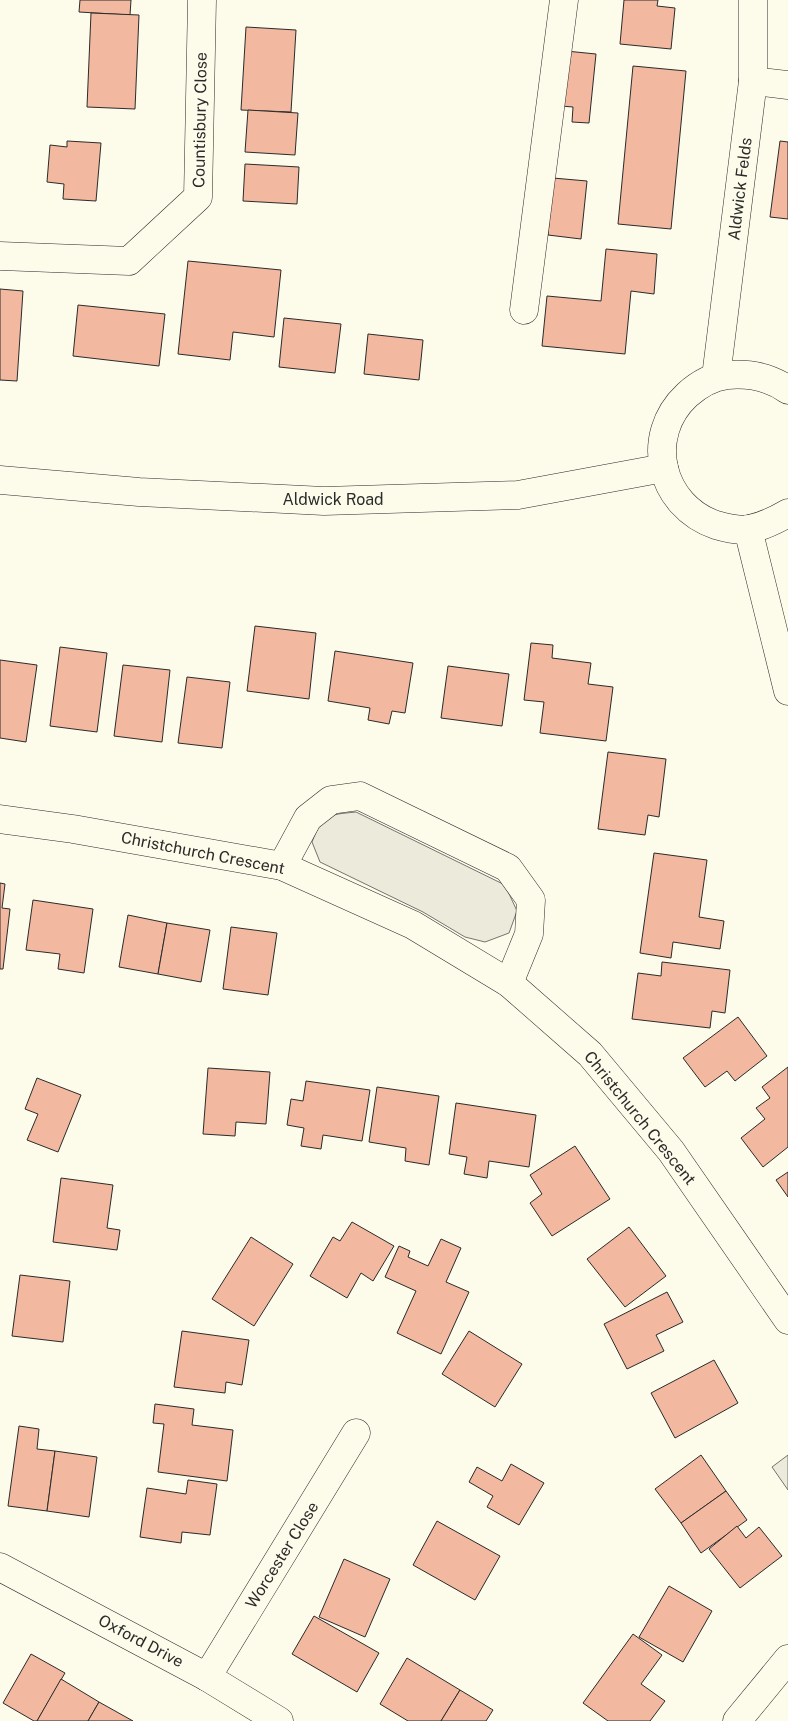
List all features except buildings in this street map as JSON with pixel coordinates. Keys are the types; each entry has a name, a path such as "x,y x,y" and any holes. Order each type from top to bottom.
{"street":[{"name":"Countisbury Close","path":"0,256 129,261 198,197 202,0"},
{"path":"524,310 564,0"},
{"name":"Aldwick Felds","path":"716,377 754,81 754,0"},
{"path":"754,81 788,85"},
{"path":"788,390 765,377 741,374 716,377 695,387 678,403 667,423 662,446 664,468 672,490 686,507 704,521 725,528 748,529 770,523 788,512"},
{"name":"Aldwick Road","path":"0,480 140,492 324,501 518,496 664,468"},
{"path":"748,529 788,691"},
{"path":"282,866 308,818 330,800 360,796 508,868 530,900 528,934 509,983"},
{"name":"Christchurch Crescent","path":"0,819 73,829 282,866 414,924 509,983 590,1054 664,1144 788,1320"},
{"name":"Worcester Close","path":"207,1677 356,1433"},
{"name":"Oxford Drive","path":"0,1567 207,1677 279,1721"},
{"path":"737,1721 788,1659"}],"shaded area":[{"path":"356,812 505,885 517,911 509,933 485,942 465,937 423,912 320,862 312,842 319,826 332,815"},
{"path":"788,1455 788,1490 772,1467"}]}
